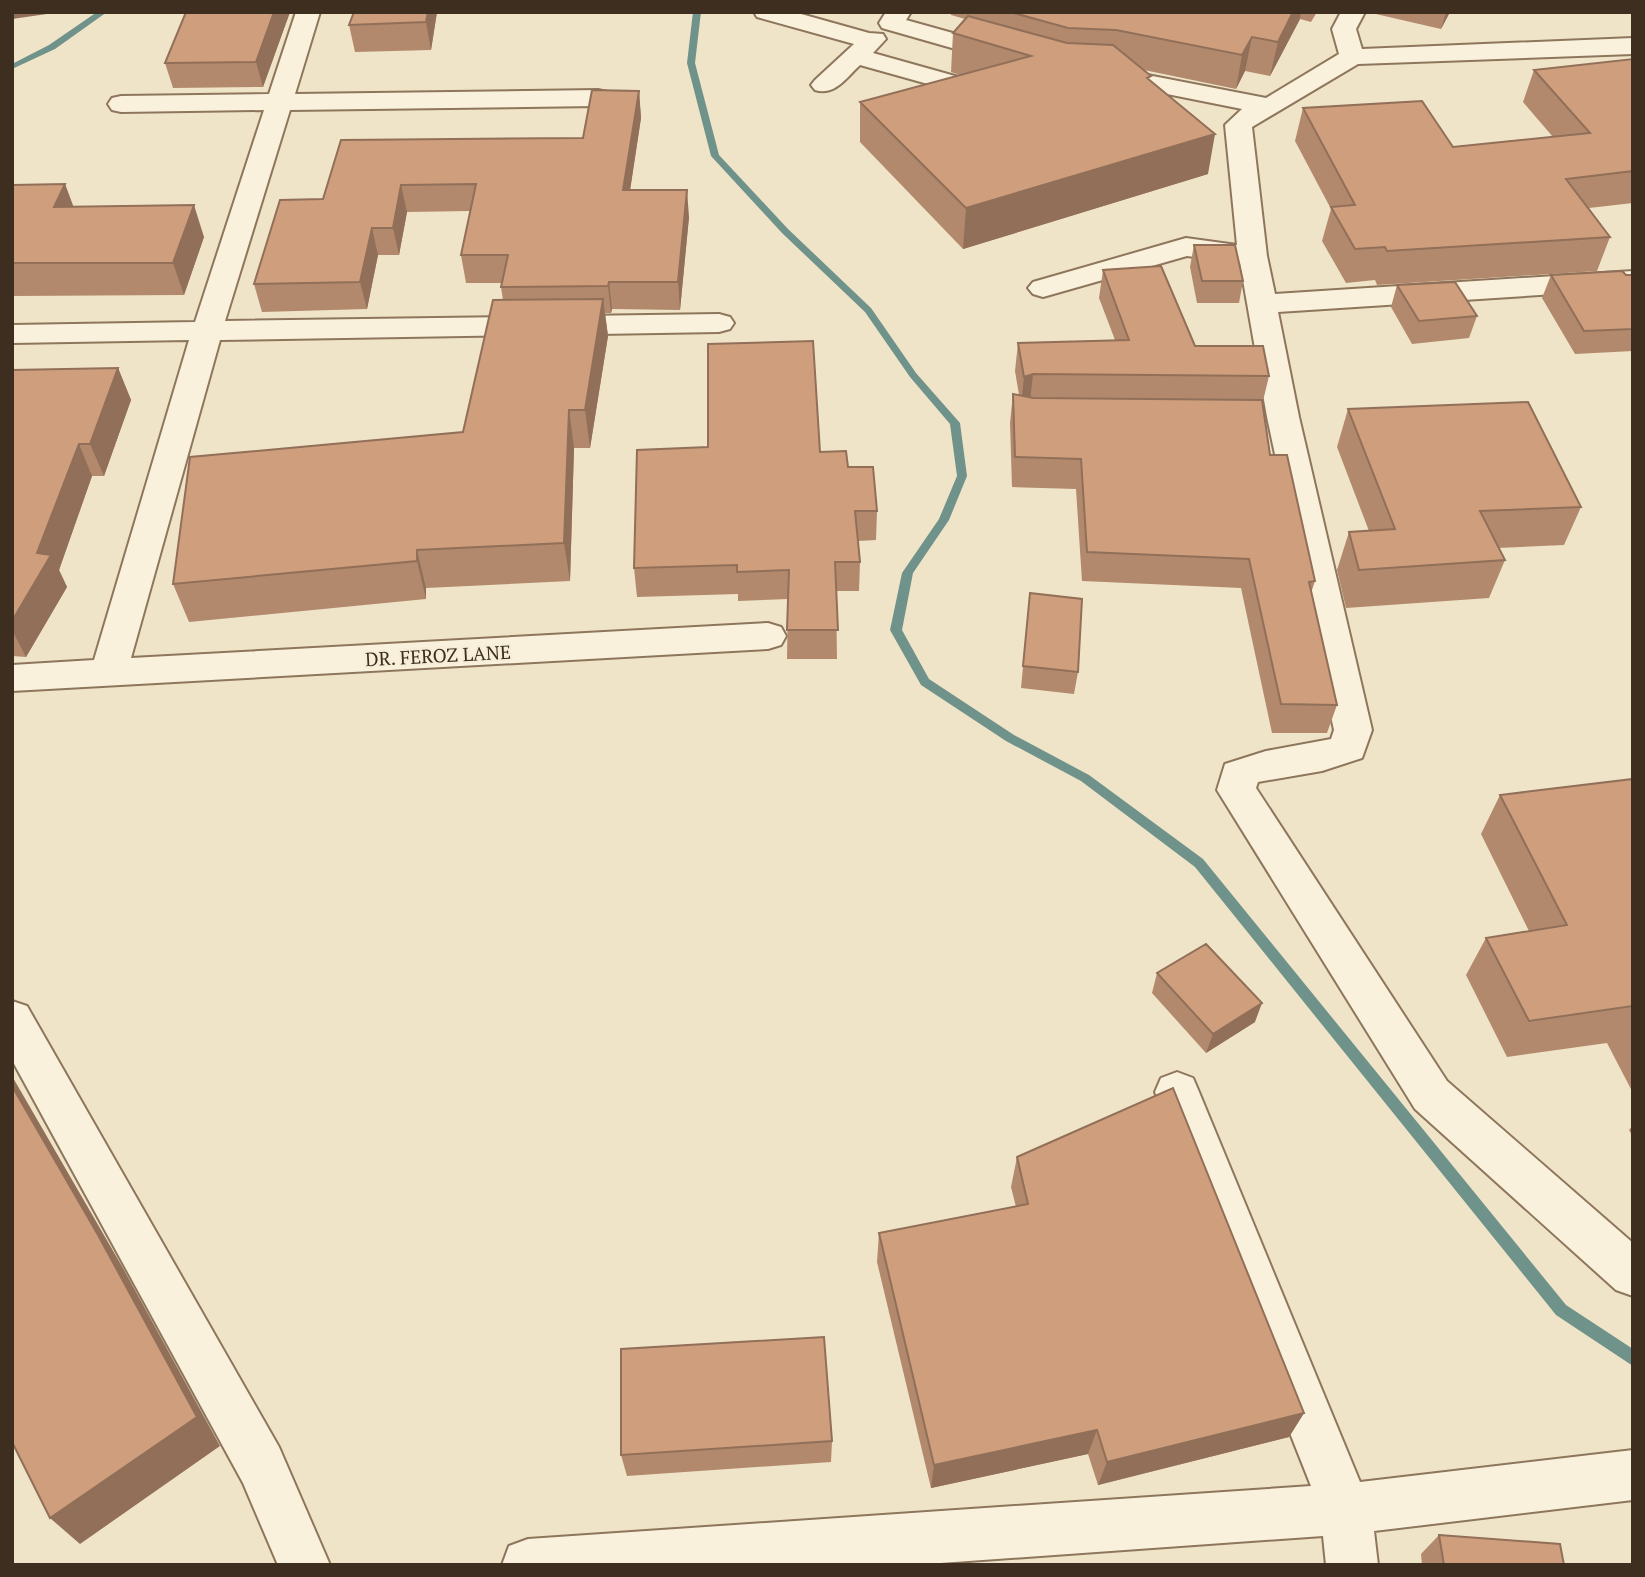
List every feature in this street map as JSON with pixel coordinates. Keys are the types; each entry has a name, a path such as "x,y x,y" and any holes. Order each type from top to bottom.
{"street":[{"path":"108,674 207,331 308,12"},
{"path":"765,12 978,90"},
{"path":"1352,57 1344,29 1353,12"},
{"path":"824,85 895,18 1023,61"},
{"path":"1633,46 1352,57 1238,125 1253,256 1263,304 1269,417 1353,730 1349,748 1327,757 1259,765 1238,775 1236,790 1431,1095 1633,1274"},
{"path":"1075,73 1111,74 1270,107"},
{"path":"121,104 598,98"},
{"path":"1043,288 1186,247 1253,256"},
{"path":"1263,304 1633,280"},
{"path":"12,334 719,323"},
{"name":"DR. FEROZ LANE","path":"12,678 768,636"},
{"path":"12,1019 261,1465 304,1565"},
{"path":"1177,1092 1346,1508 1352,1565"},
{"path":"528,1565 1346,1508 1633,1475"}],"building":[{"path":"186,12 274,12 256,62 165,63"},
{"path":"354,12 428,12 426,22 349,25"},
{"path":"1010,12 1293,12 1278,42 1252,37 1242,55 1116,30 1068,28"},
{"path":"968,16 1067,43 1113,45 1151,76 1147,78 1215,134 966,208 860,102 1031,56 953,33"},
{"path":"1633,59 1633,171 1566,179 1610,237 1387,251 1385,247 1355,249 1331,207 1355,205 1303,108 1422,101 1453,147 1590,133 1534,70"},
{"path":"592,90 639,91 623,190 687,190 678,282 501,287 508,255 461,255 476,184 401,185 393,228 372,228 360,282 254,284 280,200 323,199 341,140 583,138"},
{"path":"65,184 54,207 194,205 173,263 12,263 12,185"},
{"path":"1194,245 1235,245 1243,281 1202,281"},
{"path":"1161,266 1195,346 1263,346 1269,376 1033,374 1024,377 1018,343 1129,340 1103,270"},
{"path":"1622,271 1626,275 1633,275 1633,329 1584,331 1551,275"},
{"path":"1455,282 1477,316 1419,321 1397,285"},
{"path":"603,299 585,410 569,410 564,543 417,550 417,561 173,584 190,457 463,432 493,300"},
{"path":"813,341 820,452 846,451 848,467 873,467 877,511 855,511 860,562 835,562 838,630 787,630 789,570 737,572 737,565 634,568 637,450 708,447 708,344"},
{"path":"118,368 90,444 79,444 37,553 51,555 12,621 12,370"},
{"path":"1013,394 1033,398 1262,400 1270,455 1287,455 1315,581 1309,582 1337,705 1281,704 1249,559 1087,552 1081,459 1015,457"},
{"path":"1528,402 1581,507 1480,511 1505,560 1359,570 1349,532 1395,529 1348,409"},
{"path":"1030,593 1082,599 1078,672 1023,666"},
{"path":"1633,779 1633,1008 1632,1006 1529,1021 1486,938 1567,925 1500,795"},
{"path":"1206,944 1262,1003 1213,1034 1157,973"},
{"path":"12,1086 98,1235 197,1417 50,1518 12,1442"},
{"path":"1173,1088 1304,1413 1107,1462 1097,1430 934,1465 879,1233 1028,1204 1017,1157"},
{"path":"824,1337 832,1441 621,1455 621,1349"},
{"path":"1439,1535 1560,1544 1564,1565 1444,1565"}],"waterway":[{"path":"12,67 52,47 103,12"},
{"path":"697,12 691,63 715,156 785,231 868,310 913,375 955,423 962,476 944,520 908,573 896,630 925,682 1010,738 1085,778 1199,863 1561,1310 1633,1358"}]}
